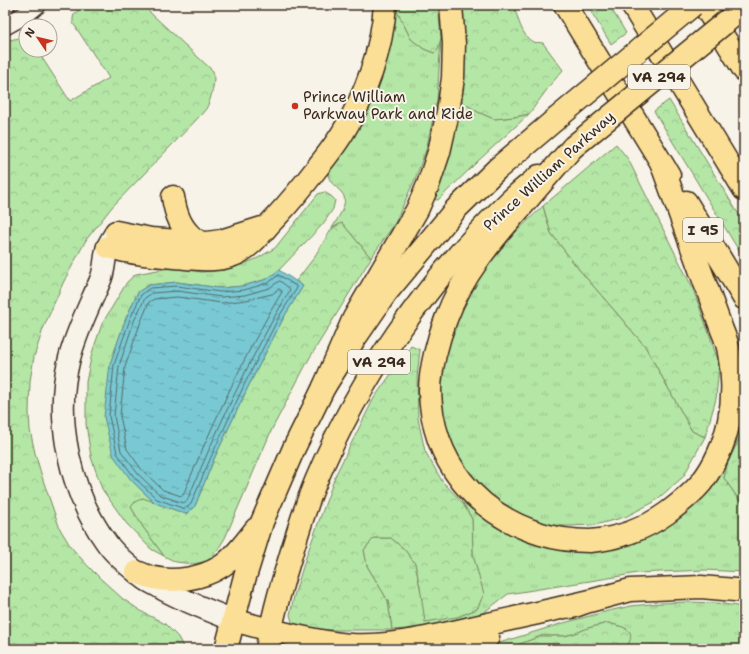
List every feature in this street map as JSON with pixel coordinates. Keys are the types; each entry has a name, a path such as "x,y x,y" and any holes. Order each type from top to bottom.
{"highway":[{"path":"122,242 152,255 216,259 229,257 240,252 253,243 285,207 342,134 355,110 370,75 379,46 384,17 384,5"},
{"path":"324,387 354,318 416,210 428,185 439,152 448,112 453,78 454,44 451,5"},
{"name":"I 95","path":"565,5 744,298"},
{"path":"632,5 744,189"},
{"name":"VA 294","path":"226,649 262,522 294,448 324,387 386,293 456,209 497,169 693,5"},
{"path":"704,5 744,70"},
{"path":"740,5 744,12"},
{"name":"Prince William Parkway","path":"268,640 299,528 316,482 358,395 380,359 427,294 468,244 508,203 573,147 744,7"},
{"path":"573,147 496,236 469,274 446,318 437,345 430,390 432,413 437,435 449,463 471,492 487,507 507,520 529,530 552,537 575,541 592,541 612,538 638,529 658,520 682,502 700,483 713,465 722,446 728,425 732,399 732,375 729,352 661,162"},
{"path":"173,197 174,205 185,229 191,237 200,242"},
{"path":"122,242 151,239 200,242 221,241 267,226"},
{"path":"137,572 154,578 172,581 205,575 221,567 232,557 262,522"},
{"path":"233,620 268,640 373,644 440,635 586,602 630,590 701,587 744,591"},
{"path":"452,649 586,602"}],"street":[{"path":"5,26 25,15 37,5"},
{"path":"122,242 101,279 90,303 78,332 69,361 63,408 64,428 74,478 93,521 106,543 125,563 147,580 175,596 233,620"}],"green space":[{"path":"87,5 142,5 213,71 214,75 210,101 206,109 112,207 86,240 63,283 43,329 34,357 30,381 30,430 43,480 60,529 71,547 102,580 123,599 144,613 165,624 178,637 184,649 5,649 5,41 18,38 18,58 42,58 70,101 109,78 73,23 74,16 78,10"},
{"path":"392,5 397,5 398,13 411,39 424,49 434,53 438,50 441,38 437,101 426,150 415,179 395,223 371,258 342,223 332,228 340,215 345,200 344,196 332,183 328,175 354,132"},
{"path":"397,5 438,5 441,38 438,49 434,53 424,49 411,39 398,13"},
{"path":"459,5 514,5 520,26 526,36 533,42 543,43 563,70 529,114 494,119 478,112 458,99"},
{"path":"587,5 609,5 626,33 611,44"},
{"path":"458,99 478,112 494,119 529,114 438,200 430,199"},
{"path":"669,100 744,223 744,259 654,111"},
{"path":"616,144 628,159 693,289 719,365 716,399 705,437 692,431 645,346 577,267 551,233 543,206"},
{"path":"324,192 335,200 333,209 323,224 279,270 267,279 243,286 220,288 177,282 149,285 138,292 126,318 110,364 131,480 155,503 142,498 131,507 143,527 164,556 151,549 126,523 102,489 91,457 86,424 86,382 92,353 102,324 127,282 136,274 178,268 201,272 223,270 258,258 275,248 318,194"},
{"path":"543,206 551,233 577,267 645,346 692,431 705,437 683,477 654,502 625,517 595,525 547,526 496,504 455,458 443,425 436,386 459,310 486,267 515,233"},
{"path":"342,223 371,258 309,359 272,429 225,538 217,551 208,561 193,564 176,562 164,556 143,527 131,507 135,502 143,498 186,514 195,506 214,459 249,385 284,317 303,286 296,281 313,259 332,228"},
{"path":"411,346 420,350 417,377 418,419 425,451 442,481 462,502 472,519 473,555 484,594 477,609 457,617 425,622 415,563 404,549 391,538 374,538 364,550 367,566 388,601 392,630 305,630 293,625 290,615 306,557 336,474 374,398"},
{"path":"737,352 742,352 744,354 744,429 728,462 724,478 744,507 744,572 705,570 637,573 508,594 483,613 421,628 392,630 388,601 367,566 364,550 373,538 391,538 404,549 415,563 420,587 457,617 477,609 483,595 473,555 472,519 462,502 494,526 523,540 552,548 588,551 696,500"},
{"path":"744,429 744,507 724,478 728,462"},
{"path":"689,602 716,603 744,607 744,649 622,649 628,645 627,629 608,623 565,636 541,636 507,649 480,649 608,611 631,606"},
{"path":"608,623 623,627 630,632 631,637 629,642 622,649 507,649 541,636 565,636"}],"water":[{"path":"279,270 303,286 284,317 249,385 214,459 195,506 186,514 155,503 131,480 113,455 104,417 110,364 126,318 138,292 149,285 177,282 220,288 243,286 267,279"}],"place":[{"name":"Prince William Parkway Park and Ride","path":"295,106"}]}
